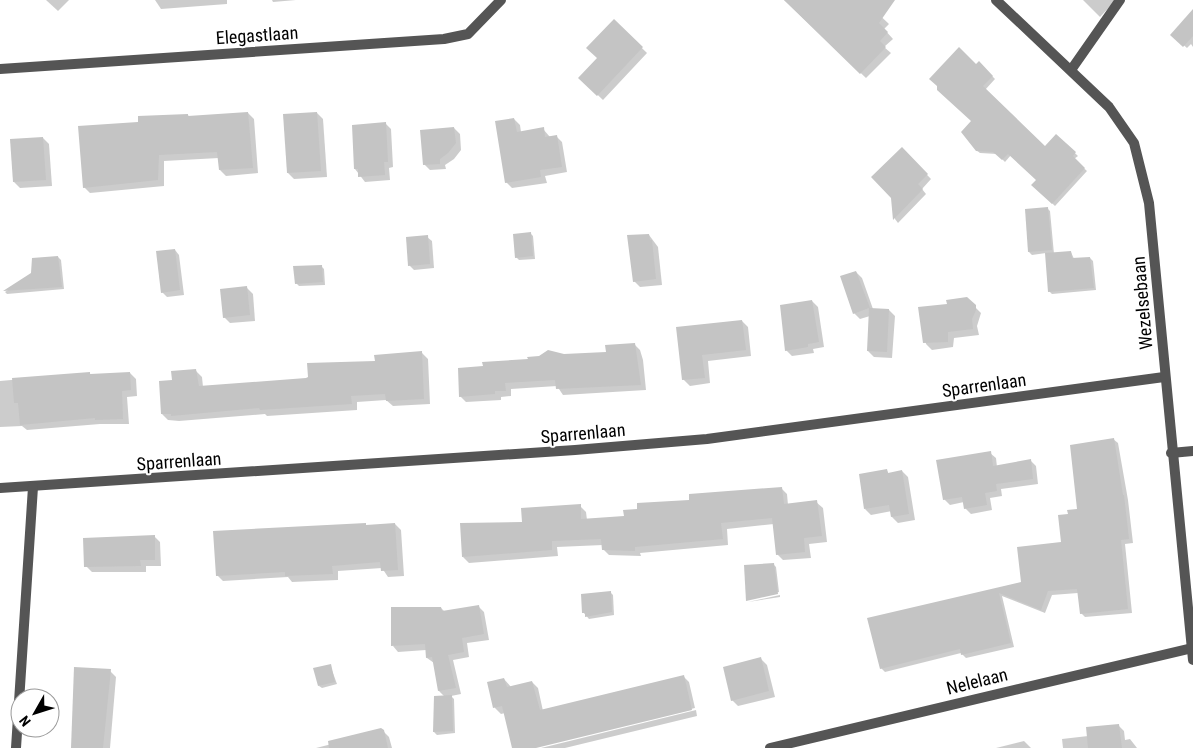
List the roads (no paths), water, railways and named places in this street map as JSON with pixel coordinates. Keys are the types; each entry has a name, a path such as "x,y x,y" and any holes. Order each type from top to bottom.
{"street":[{"name":"Elegastlaan","path":"0,69 444,39 468,34 501,0"},
{"name":"Wezelsebaan","path":"996,0 1109,107 1134,143 1149,203 1164,377 1193,660"},
{"path":"1071,70 1120,0"},
{"name":"Sparrenlaan","path":"0,488 575,450 707,439 1164,377"},
{"path":"1172,454 1193,451"},
{"path":"16,748 33,487"},
{"name":"Nelelaan","path":"770,748 1192,648"}]}
